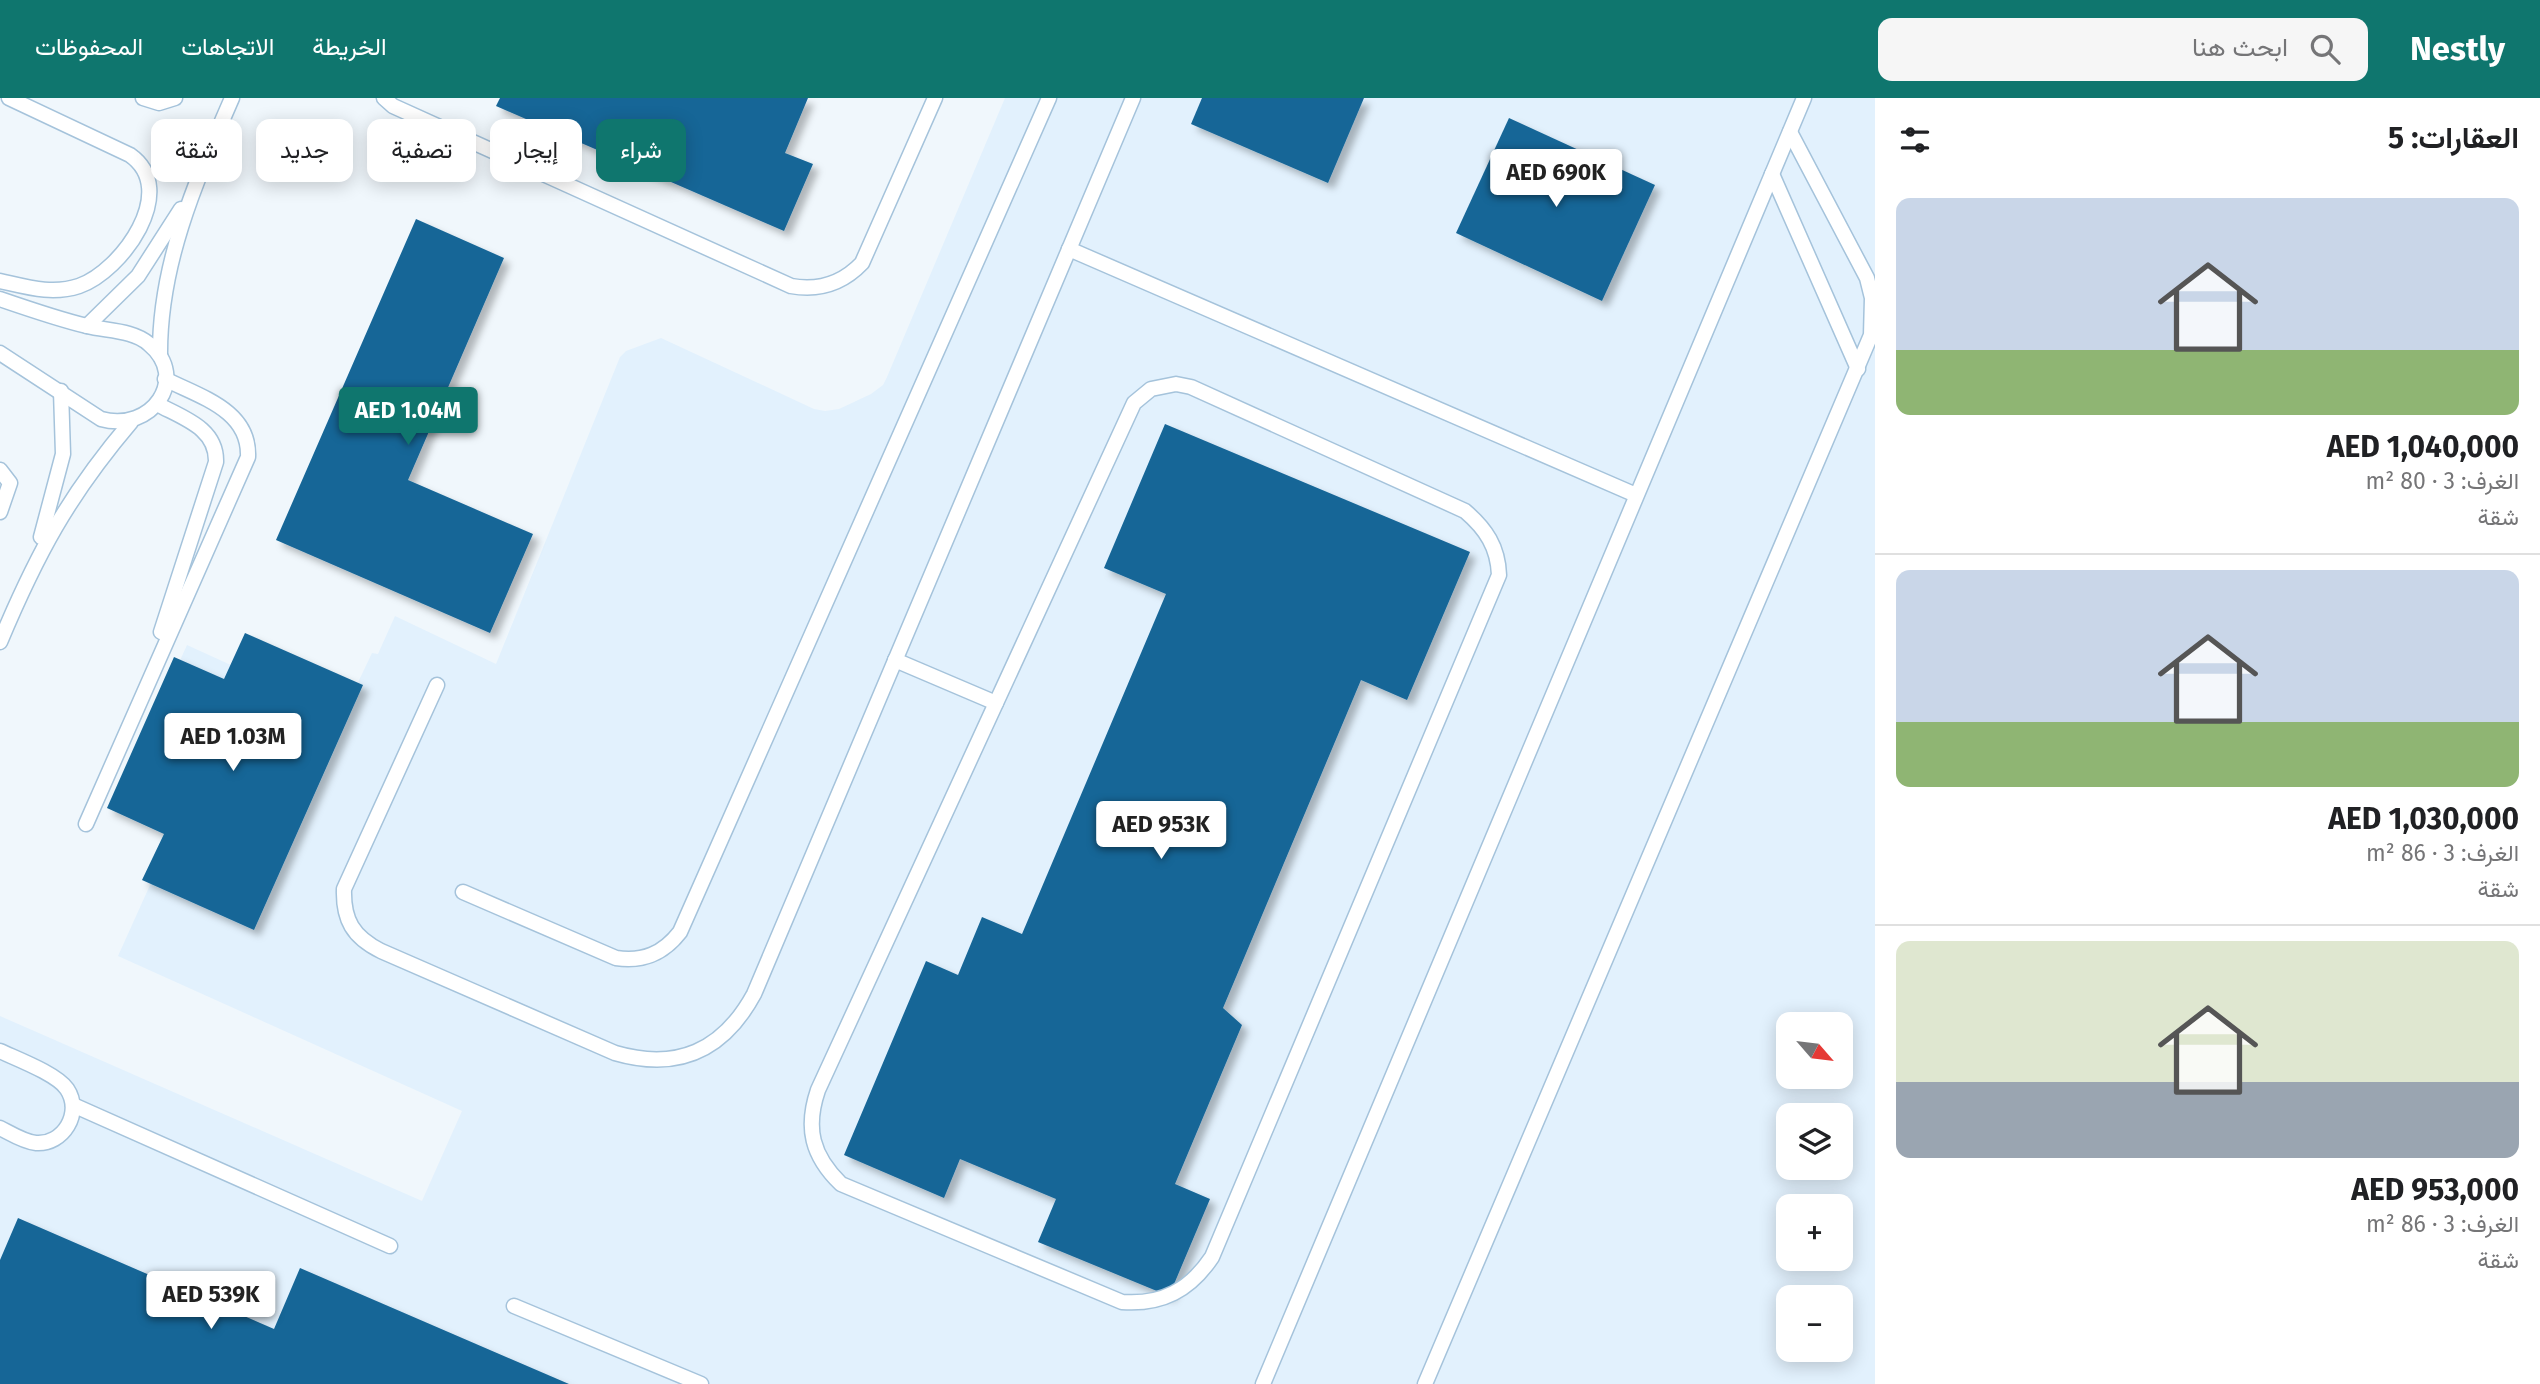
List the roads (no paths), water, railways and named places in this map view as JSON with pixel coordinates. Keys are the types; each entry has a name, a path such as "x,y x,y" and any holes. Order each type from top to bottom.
{"lane":[{"path":"0,281 54,290 78,286 102,275 120,259 133,240 143,220 149,188 145,170 130,155 9,98"},
{"path":"143,98 159,103 175,98"},
{"path":"0,353 101,419 115,423 131,422 146,415 157,404 165,379 160,356 162,293 194,187 232,98"},
{"path":"384,98 393,106 791,286 803,289 829,286 853,273 862,263 935,98"},
{"path":"463,892 616,958 640,959 652,955 672,942 680,932 1049,98"},
{"path":"437,685 344,889 343,909 350,927 363,942 381,951 615,1053 662,1061 707,1047 727,1033 743,1015 1133,98"},
{"path":"1263,1384 1804,98"},
{"path":"1425,1384 1858,369 1874,319 1867,278 1790,132"},
{"path":"1772,174 1858,369"},
{"path":"87,326 138,276 161,244 194,187"},
{"path":"1069,249 1636,495"},
{"path":"0,299 87,326 135,335 149,344 160,356"},
{"path":"86,824 248,457 245,433 233,414 165,379"},
{"path":"1161,385 1191,387 1465,511 1482,527 1495,549 1499,575 1495,591 1212,1257 1186,1287 1156,1301 1122,1302 841,1184 826,1170 815,1152 810,1131 811,1111 818,1090 996,703 1134,403 1161,385"},
{"path":"34,562 63,454 61,391"},
{"path":"142,693 216,453 209,435 202,429 157,404"},
{"path":"0,642 34,562 77,489 131,422"},
{"path":"0,470 10,483 0,512"},
{"path":"895,660 996,703"},
{"path":"0,1051 66,1088 73,1105 71,1121 62,1134 49,1142 34,1143 0,1128"},
{"path":"73,1105 390,1246"},
{"path":"514,1306 701,1384"}]}
